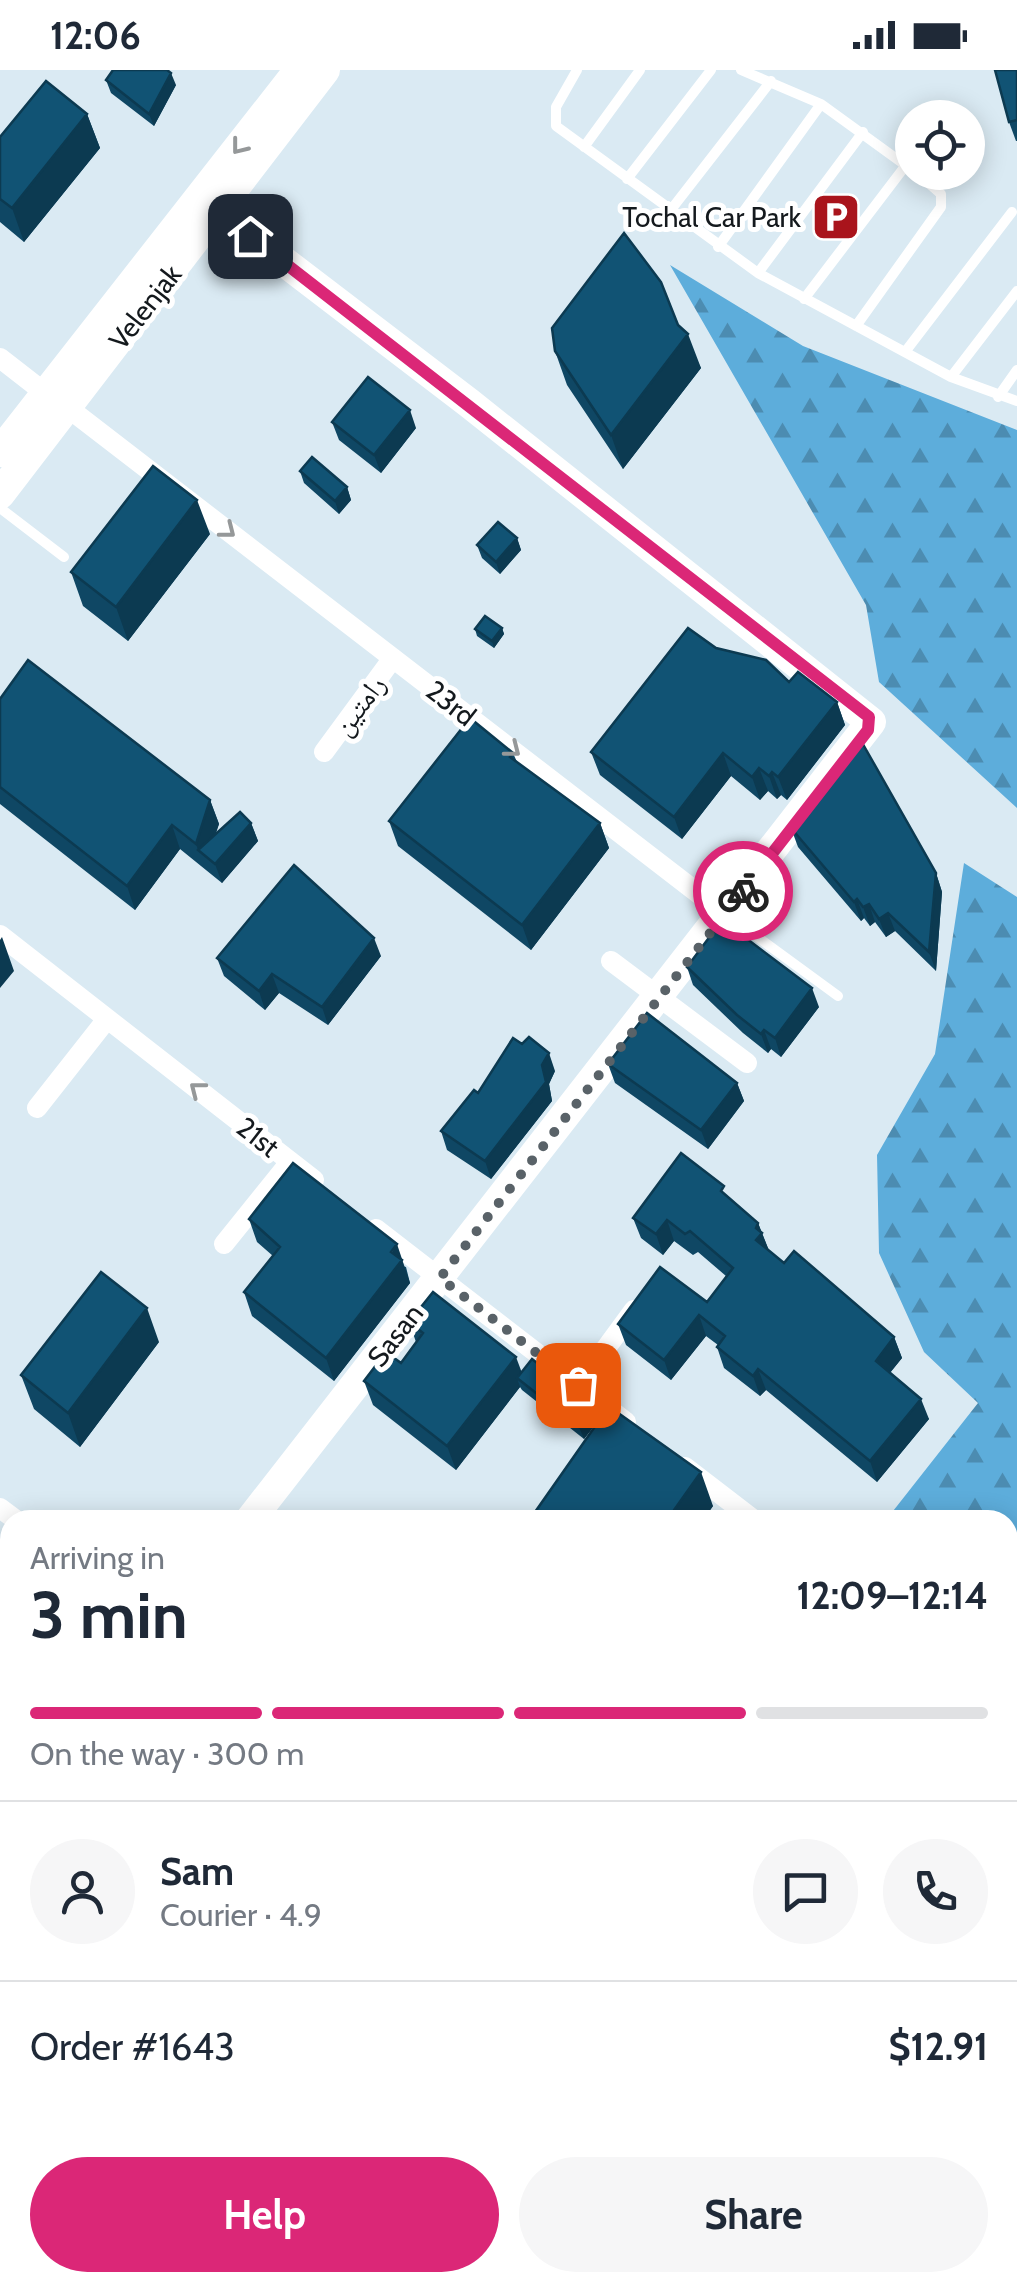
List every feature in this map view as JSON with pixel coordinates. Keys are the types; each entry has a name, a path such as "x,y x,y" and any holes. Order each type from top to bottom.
{"street":[{"name":"Velenjak","path":"0,494 56,400 300,70"},
{"name":"Velenjak","path":"0,452 56,400 223,206 325,70"},
{"name":"Sasan","path":"223,206 871,722 258,1510"},
{"name":"23rd","path":"0,358 725,914"},
{"name":"رامتین","path":"324,752 393,658"},
{"name":"21st","path":"0,936 335,1197"},
{"path":"610,961 747,1064"},
{"path":"37,1108 108,1019"},
{"path":"224,1244 290,1162"},
{"path":"365,1220 578,1385 614,1423 656,1445 741,1510"},
{"path":"578,1385 644,1296"}],"lane":[{"path":"223,206 246,195 342,70"},
{"path":"577,70 553,120 584,147 758,273 951,377 1017,402"},
{"path":"584,147 640,70"},
{"path":"627,179 711,70"},
{"path":"741,70 821,104 895,157"},
{"path":"670,211 770,81"},
{"path":"718,247 821,104"},
{"path":"758,273 863,132"},
{"path":"804,299 895,188"},
{"path":"856,326 942,207 941,194 936,190"},
{"path":"905,352 1012,212"},
{"path":"951,377 1017,291"},
{"path":"998,397 1017,370"},
{"path":"0,508 64,557"},
{"name":"23rd","path":"725,914 838,996"}],"green space":[{"path":"670,265 803,346 1017,430 1017,808 879,682 866,605"},
{"path":"964,863 1017,897 1017,1510 894,1510 978,1403 924,1352 879,1253 877,1155 935,1054"}],"building":[{"path":"113,70 171,73 149,114 106,80"},
{"path":"995,70 1017,70 1017,120 1009,122"},
{"path":"46,81 87,114 12,208 0,199 0,137"},
{"path":"624,233 661,282 678,325 688,334 611,435 555,351 552,328"},
{"path":"368,377 410,410 374,455 332,422"},
{"path":"312,457 347,487 335,501 300,471"},
{"path":"153,466 197,500 116,607 71,572"},
{"path":"498,522 517,538 496,562 477,545"},
{"path":"485,616 502,628 492,641 475,629"},
{"path":"688,628 716,648 766,660 789,682 798,672 837,702 778,777 759,768 752,777 723,753 674,817 591,752"},
{"path":"28,660 210,800 196,844 172,825 127,886 0,787 0,699"},
{"path":"470,718 513,753 510,757 600,823 522,925 389,821"},
{"path":"860,739 936,873 929,952 888,913 879,919 869,904 863,907 857,899 854,902 791,828"},
{"path":"240,812 251,823 215,864 198,850"},
{"path":"294,865 374,938 322,1007 272,974 259,991 217,958"},
{"path":"730,926 812,988 775,1038 764,1030 761,1034 737,1015 687,967 717,927"},
{"path":"647,1013 737,1083 701,1130 608,1064"},
{"path":"529,1037 549,1053 542,1065 546,1082 485,1161 441,1131 474,1090 478,1093 513,1038 522,1044"},
{"path":"681,1153 724,1186 721,1191 758,1223 756,1228 762,1233 756,1240 784,1263 794,1251 894,1337 876,1361 921,1399 870,1461 758,1369 753,1376 717,1347 725,1336 699,1315 664,1360 618,1324 660,1267 707,1302 733,1268 690,1231 685,1234 667,1220 656,1234 633,1218"},
{"path":"293,1163 397,1244 391,1252 402,1260 326,1358 244,1292 280,1247 249,1219"},
{"path":"101,1272 147,1308 68,1413 21,1375"},
{"path":"433,1292 516,1357 447,1446 364,1381 386,1352 401,1363 423,1333 409,1322"},
{"path":"532,1359 594,1408 579,1427 517,1378"},
{"path":"607,1405 701,1472 674,1510 536,1510 596,1425 593,1423"}],"way so far":[{"path":"578,1385 440,1278 743,891"}],"place":[{"name":"Tochal Car Park","path":"836,217"}],"route":[{"path":"250,236 869,717 868,730 743,891"}]}
